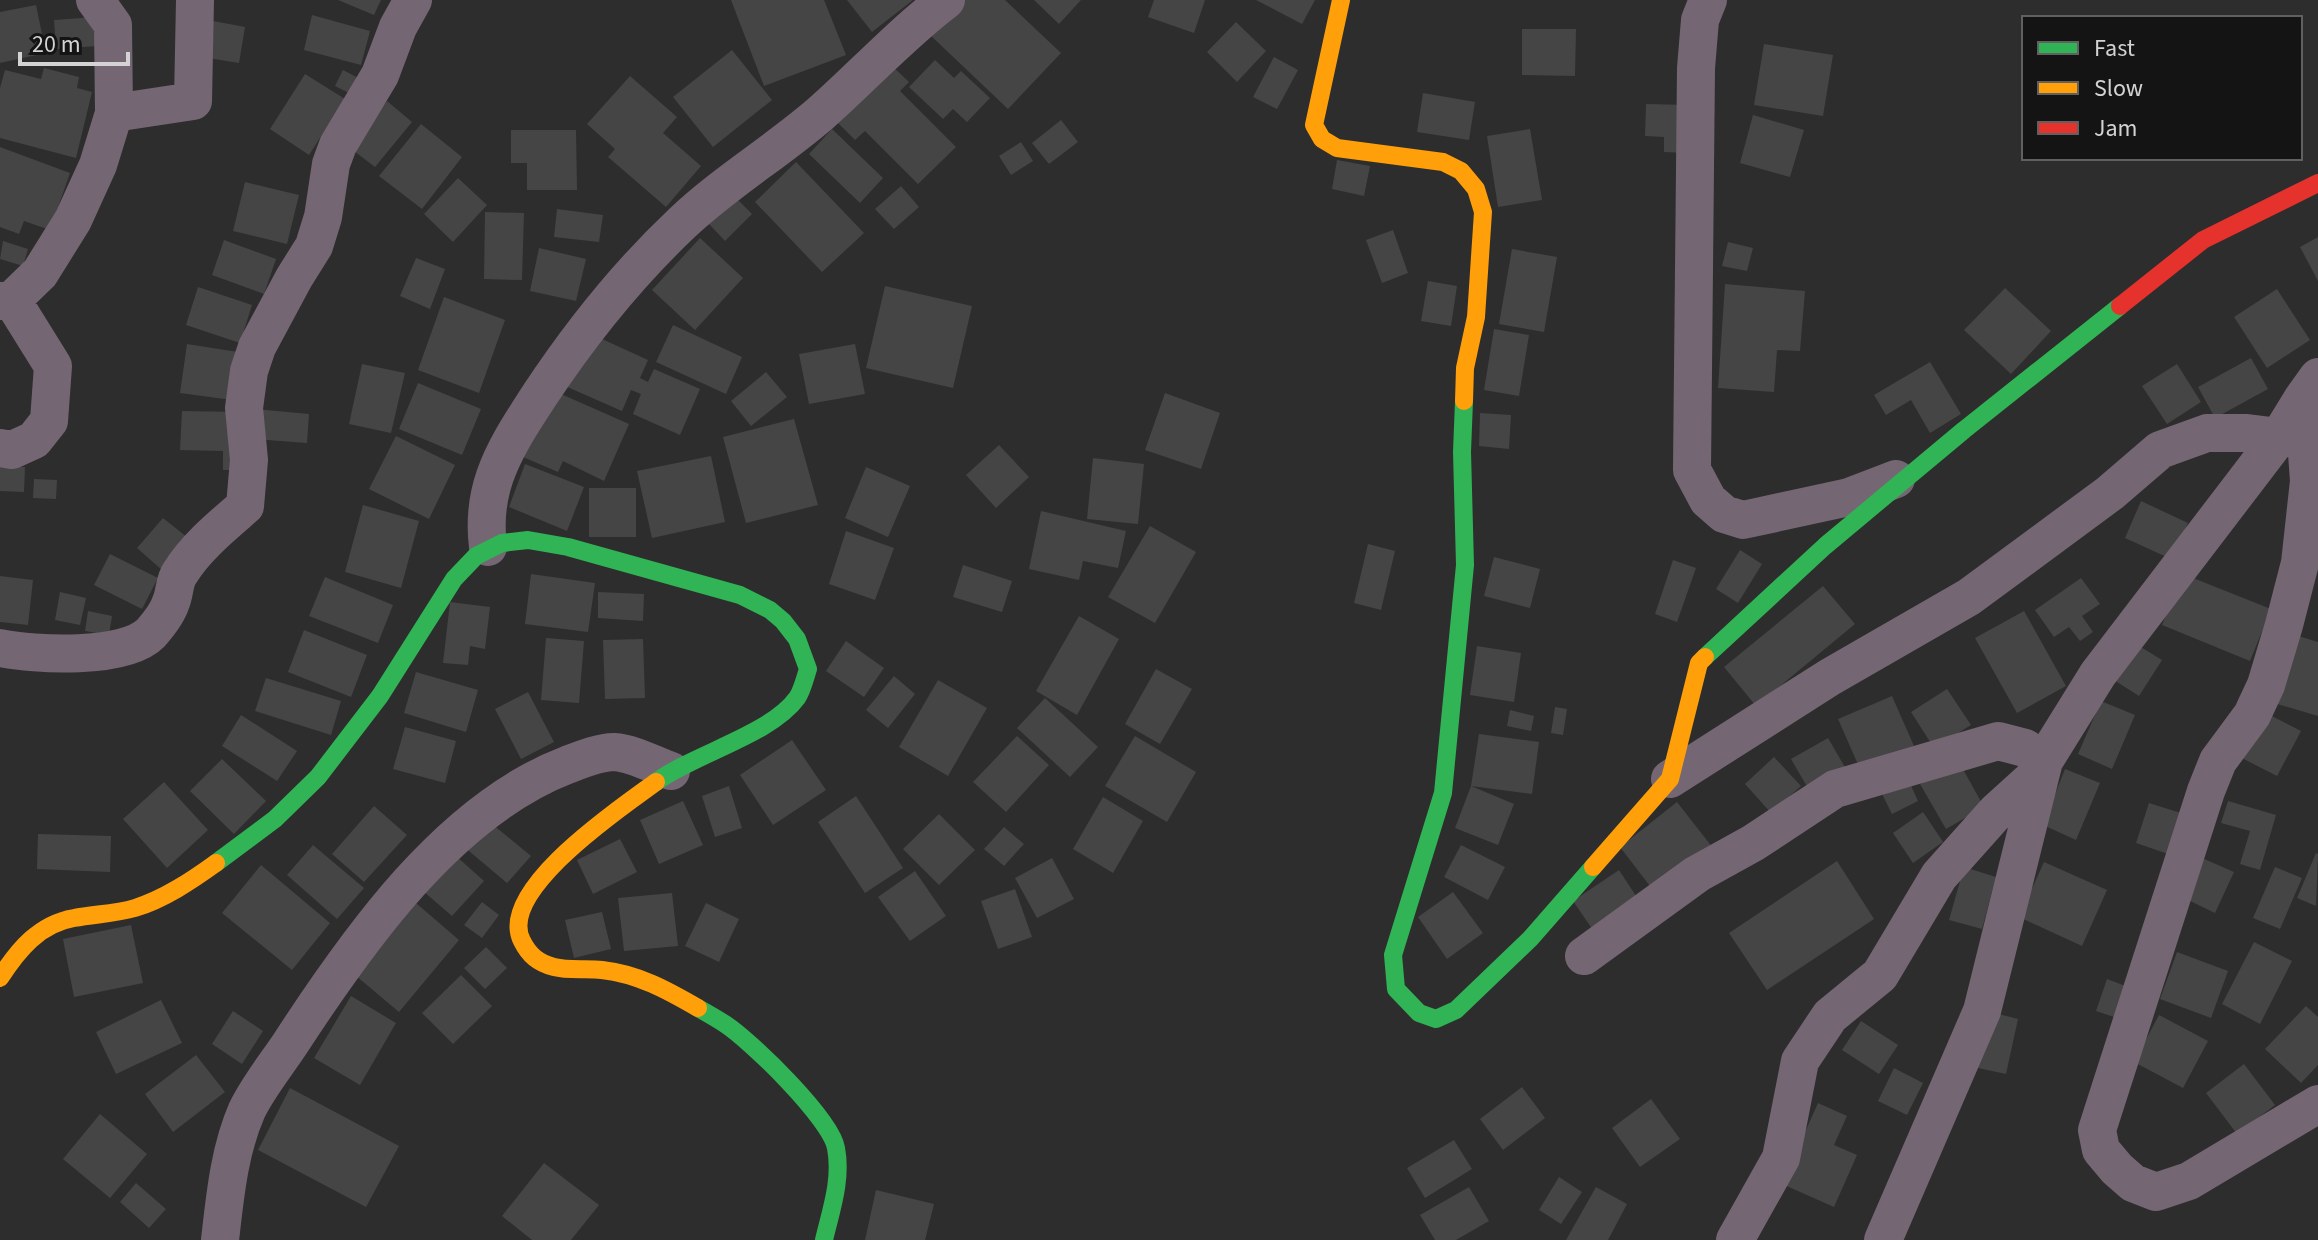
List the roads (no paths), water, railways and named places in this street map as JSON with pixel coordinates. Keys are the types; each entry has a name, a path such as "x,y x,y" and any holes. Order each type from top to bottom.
{"street":[{"path":"0,448 12,450 34,440 49,421 53,366 6,301 40,273 73,220 98,165 114,113 113,25 95,0"},
{"path":"114,113 193,101 195,0"},
{"path":"0,648 20,653 95,651 121,648 149,635 171,605 178,574 214,533 245,506 249,460 244,408 249,371 257,347 314,246 323,217 331,164 338,145 380,75 398,27 413,0"},
{"path":"488,547 485,521 495,477 515,433 564,357 626,281 682,222 816,117 918,20 946,0"},
{"path":"1341,0 1314,125 1322,139 1337,148 1443,162 1461,171 1469,180 1476,189 1483,212 1476,317 1465,368 1462,452 1465,565 1443,793 1393,955 1396,989 1419,1013 1436,1019 1456,1010 1530,939 1670,779 1830,677 1969,597 2110,493 2160,450 2207,433 2279,437"},
{"path":"1708,0 1700,20 1696,68 1692,470 1708,500 1724,514 1743,520 1849,497 1913,473"},
{"path":"1670,779 1699,663 1825,546 2203,240 2318,183"},
{"path":"1883,1240 1982,1011 2041,772 2098,674 2279,437 2310,387"},
{"path":"2310,387 2309,481 2300,563 2284,625 2266,685 2252,715 2218,761 2206,791 2097,1130 2101,1150 2133,1183 2156,1192 2189,1181 2318,1104"},
{"path":"0,978 14,955 36,932 68,918 110,914 154,900 226,857 287,806 316,780 344,745 455,580 470,561 488,547 517,539 555,545 742,593 774,612 797,637 808,669 797,698 770,722 671,771 603,821 535,885 521,911 518,933 530,956 553,967 604,970 653,982 727,1025 778,1071 817,1115 836,1145 838,1183 824,1240"},
{"path":"1584,956 1697,874 1753,843 1835,789 1998,741 2025,748 2041,772"},
{"path":"220,1240 235,1146 248,1109 349,956 456,836 541,775 580,760 613,752 671,771"},
{"path":"1735,1240 1781,1158 1800,1061 1830,1016 1880,975 1939,876 2013,795 2041,772"}]}
